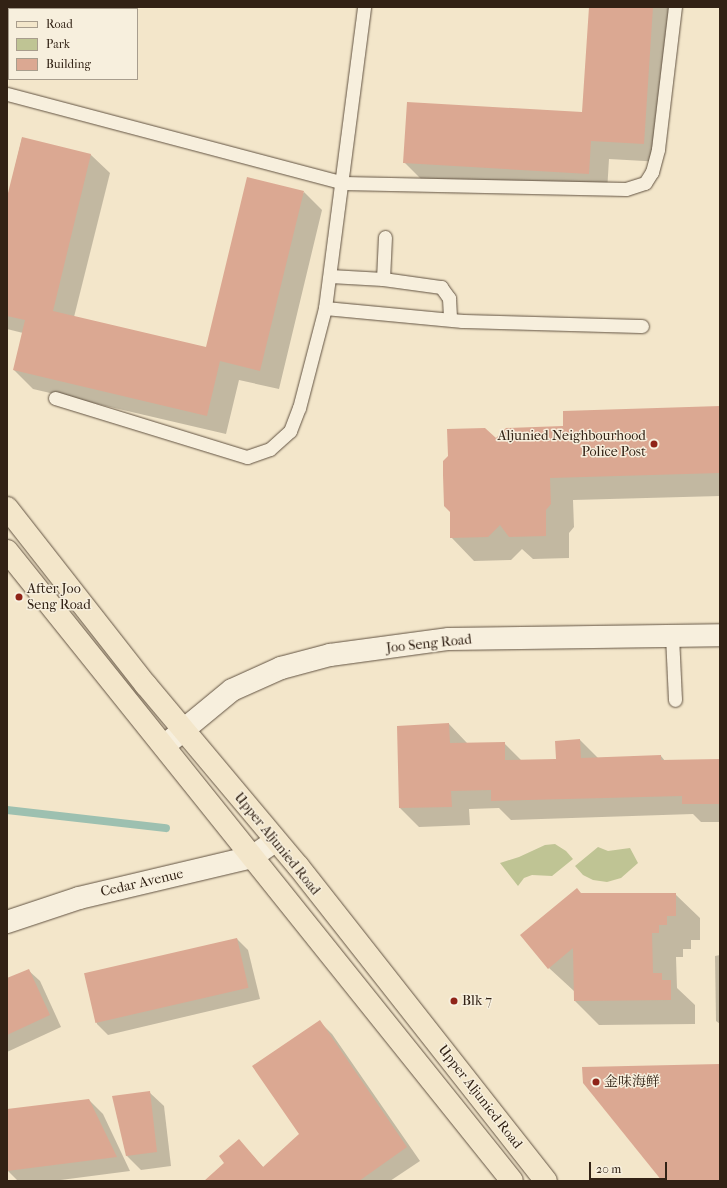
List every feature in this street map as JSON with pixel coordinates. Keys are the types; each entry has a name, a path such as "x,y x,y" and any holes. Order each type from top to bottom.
{"main road":[{"name":"Upper Aljunied Road","path":"7,508 275,841 298,866 546,1181"},
{"name":"Upper Aljunied Road","path":"7,551 512,1181"}],"street":[{"name":"Joo Seng Road","path":"164,746 232,690 281,668 330,655 449,639 720,635"},
{"name":"Cedar Avenue","path":"7,922 79,898 252,857 275,841"}],"lane":[{"path":"55,398 247,457 270,449 290,431 299,408 326,308 343,183 364,7"},
{"path":"7,94 343,183 626,190 645,183 652,172 658,149 675,7"},
{"path":"383,279 385,237"},
{"path":"330,276 383,279 441,287 449,298 450,319"},
{"path":"326,308 450,319 642,326"},
{"path":"672,636 675,700"}],"green space":[{"path":"555,844 566,851 573,859 552,876 532,875 524,878 518,886 500,863 519,857 545,845"},
{"path":"598,847 608,851 630,848 638,863 621,878 607,882 593,880 583,875 575,866"}],"building":[{"path":"589,7 653,7 644,144 591,141 589,174 403,163 407,102 582,112"},
{"path":"22,137 91,154 53,311 206,347 247,177 304,191 260,371 220,361 207,416 13,370 25,320 7,316 7,197"},
{"path":"720,406 720,473 550,478 551,504 546,510 546,536 509,537 500,525 488,537 450,538 450,512 444,506 443,475 443,461 448,456 447,429 485,428 496,438 506,428 563,426 563,411"},
{"path":"449,723 450,743 505,742 505,760 556,759 555,741 580,739 581,758 661,755 661,760 720,759 720,804 682,804 682,796 491,801 491,790 451,791 452,807 399,808 397,726"},
{"path":"577,888 581,893 676,893 676,916 667,916 667,925 659,925 659,933 652,933 653,973 662,973 662,980 671,980 671,1000 574,1001 573,948 548,969 520,935"},
{"path":"237,938 248,988 95,1023 84,973"},
{"path":"29,969 50,1015 7,1035 7,978"},
{"path":"320,1020 407,1147 359,1181 204,1181 224,1163 219,1156 239,1139 263,1167 299,1134 252,1066"},
{"path":"720,1064 720,1181 662,1181 583,1083 582,1067"},
{"path":"150,1091 157,1152 126,1156 112,1096"},
{"path":"89,1099 117,1157 7,1171 7,1109"}],"waterway":[{"path":"7,810 166,828"}],"place":[{"name":"Aljunied Neighbourhood Police Post","path":"654,444"},
{"name":"After Joo Seng Road","path":"19,597"},
{"name":"Blk 7","path":"454,1001"},
{"name":"金味海鲜","path":"596,1082"}]}
